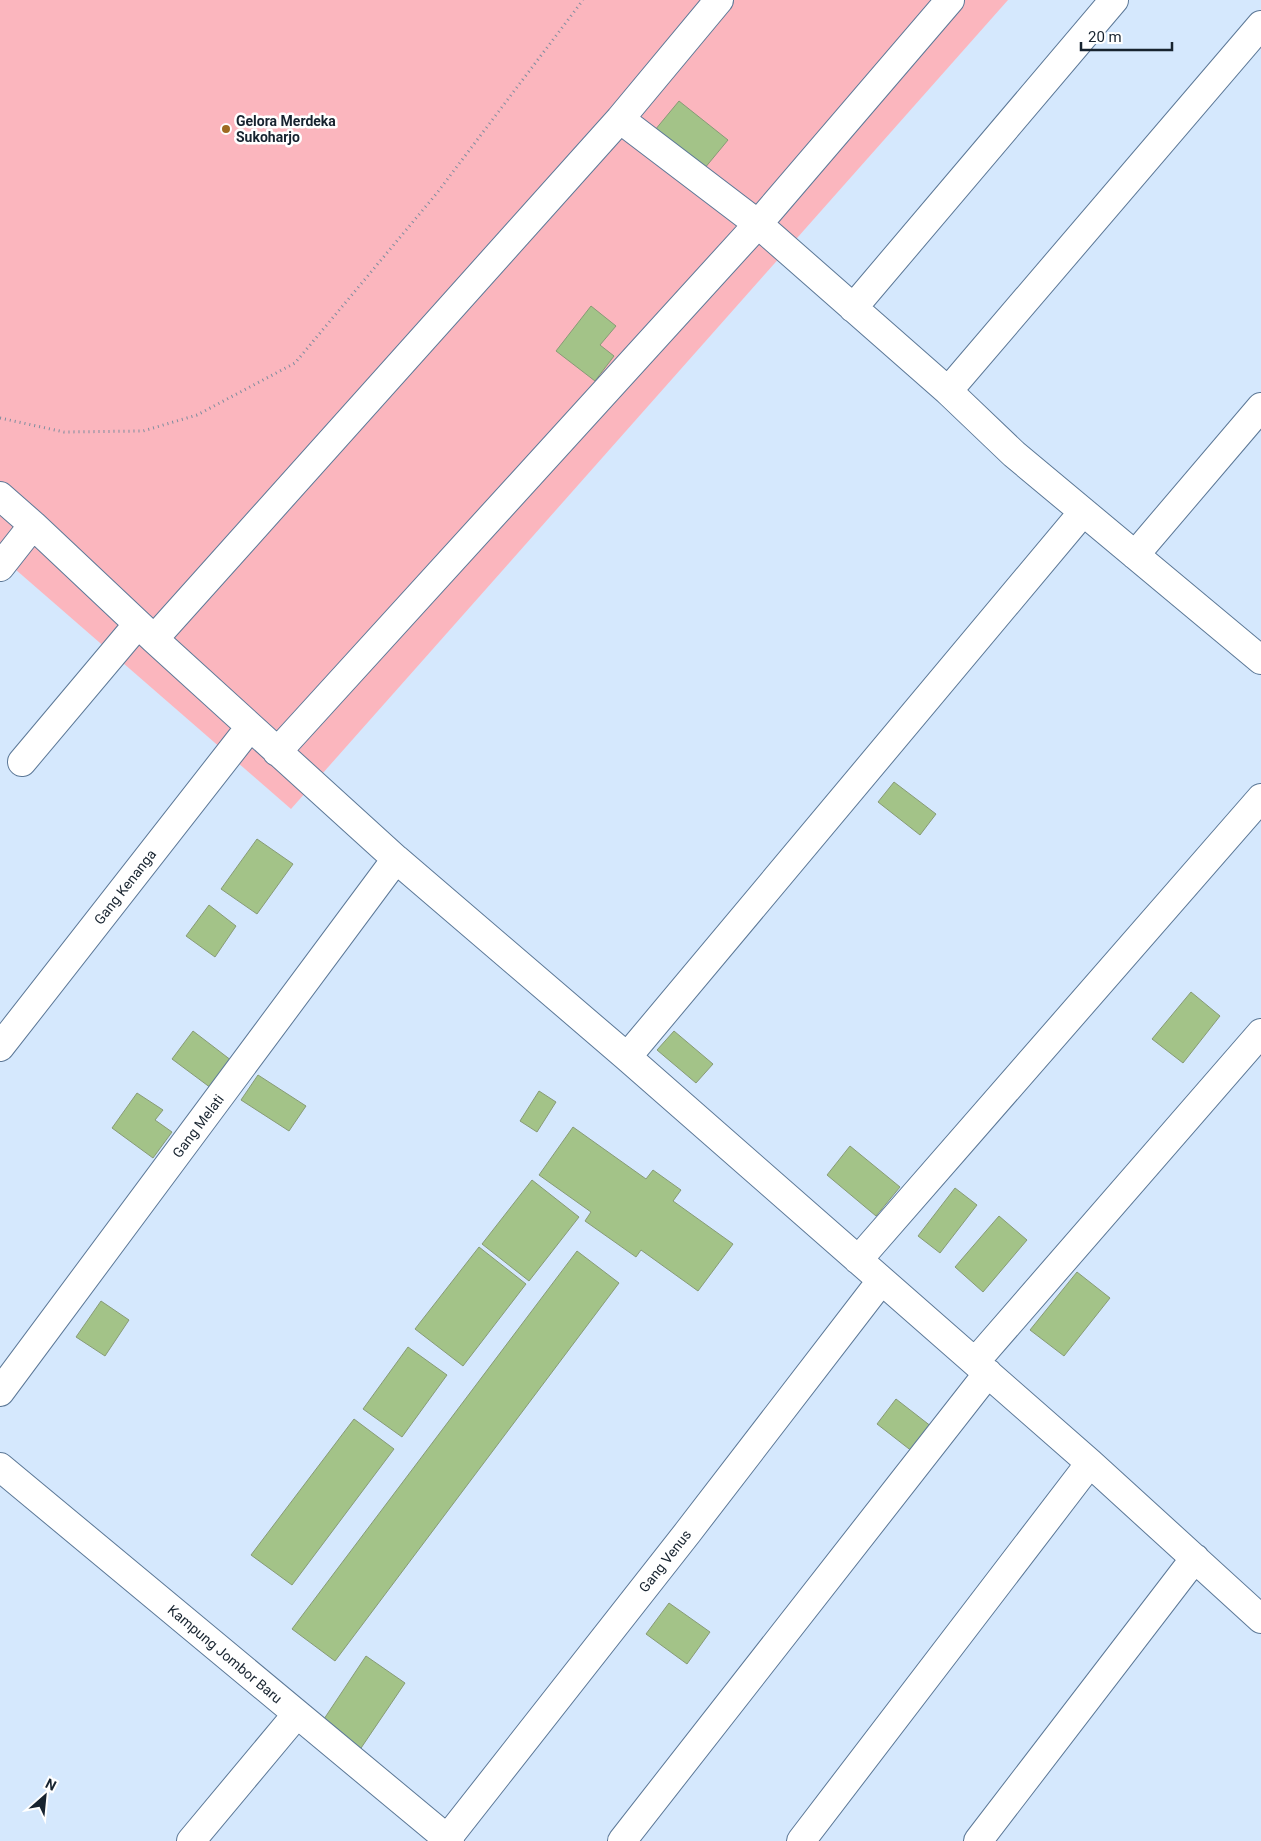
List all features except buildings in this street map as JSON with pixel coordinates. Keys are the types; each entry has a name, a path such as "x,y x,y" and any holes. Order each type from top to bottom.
{"street":[{"path":"22,762 146,632 620,119 719,0"},
{"path":"277,752 758,224 950,0"},
{"path":"852,308 1114,0"},
{"path":"948,392 1261,25"},
{"path":"620,119 758,224 948,392 1014,454 1261,660"},
{"path":"1135,555 1261,408"},
{"path":"0,496 146,632 396,859 626,1057 1090,1463 1261,1619"},
{"path":"626,1057 1083,512"},
{"path":"0,567 33,525"},
{"name":"Gang Kenanga","path":"0,1047 250,727"},
{"path":"858,1260 1261,798"},
{"name":"Gang Melati","path":"0,1392 396,859"},
{"path":"622,1841 981,1368 1261,1033"},
{"name":"Gang Venus","path":"448,1840 682,1540 881,1280"},
{"path":"801,1841 1090,1463"},
{"name":"Kampung Jombor Baru","path":"0,1467 448,1840"},
{"path":"978,1841 1195,1558"},
{"path":"191,1841 297,1714"}],"path":[{"path":"0,418 64,432 143,431 197,415 294,363 437,193 583,0"}],"shaded area":[{"path":"0,0 1008,0 291,809 0,556"}],"place":[{"name":"Gelora Merdeka Sukoharjo","path":"226,129"}]}
